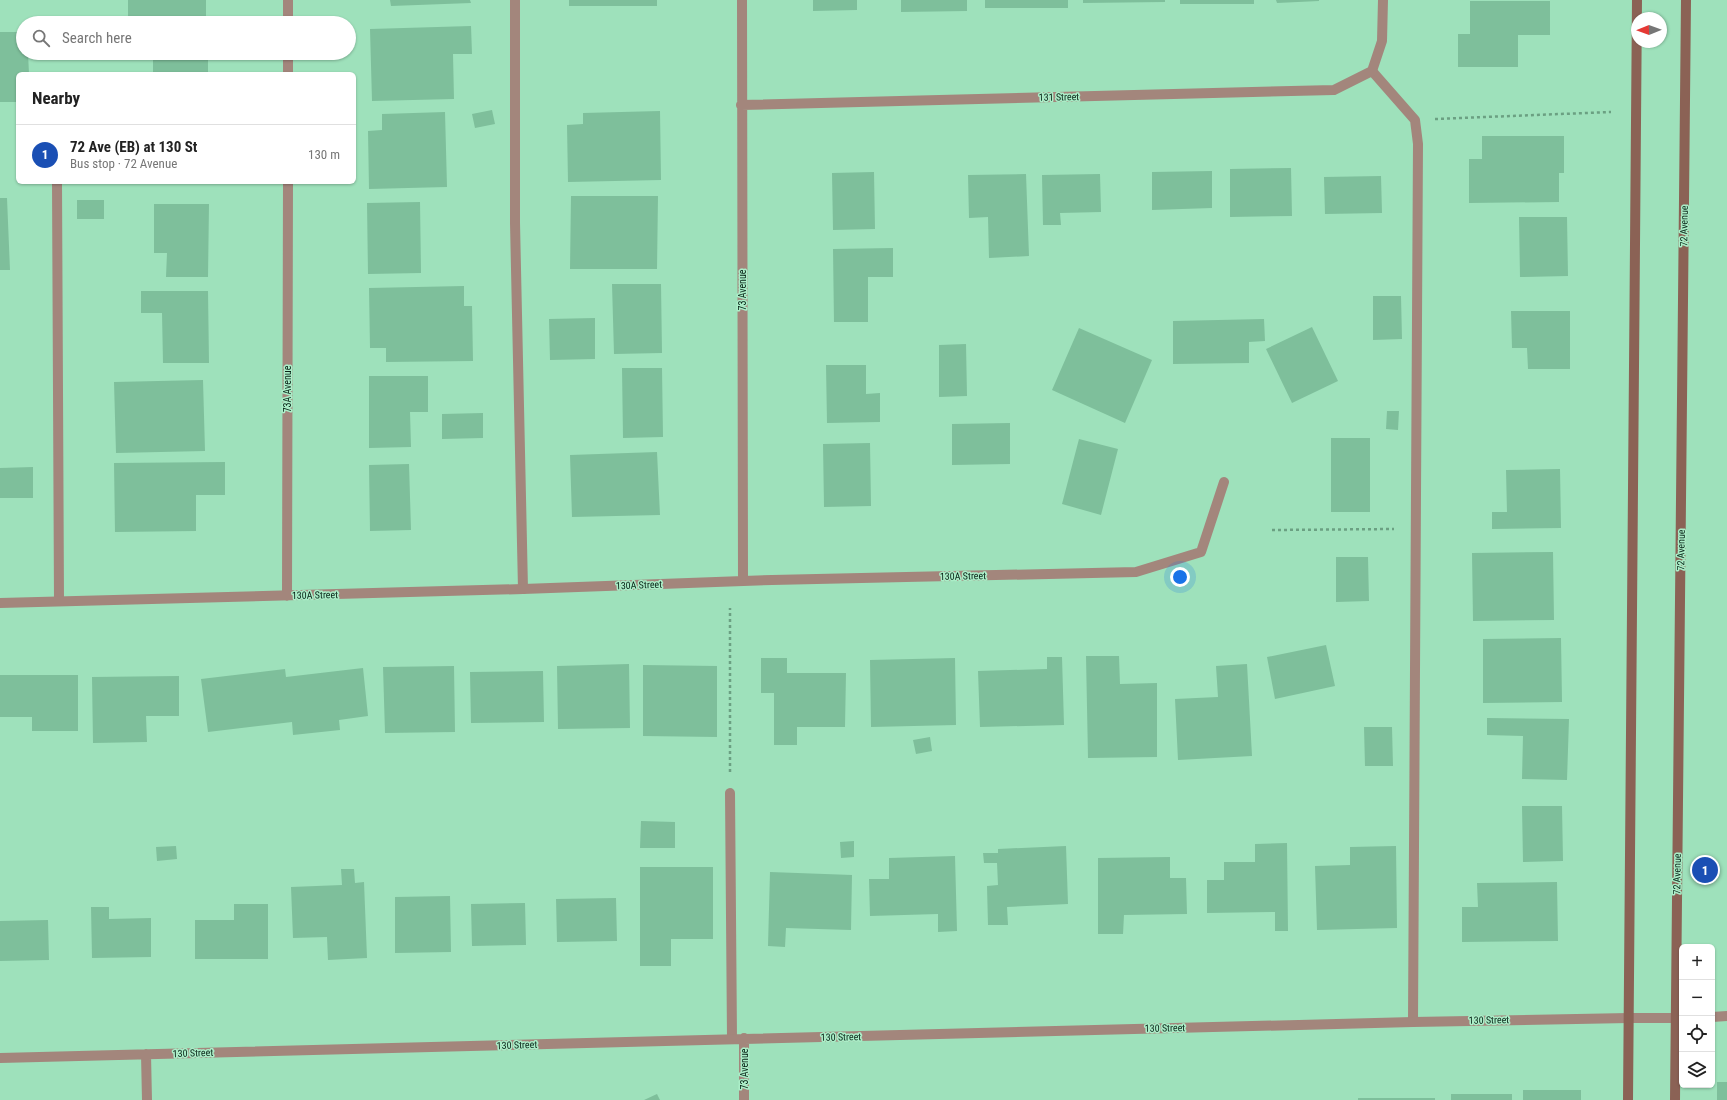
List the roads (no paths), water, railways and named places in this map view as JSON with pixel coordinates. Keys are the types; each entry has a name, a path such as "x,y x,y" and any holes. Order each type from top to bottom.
{"main road":[{"path":"1628,1100 1637,0"},
{"name":"72 Avenue","path":"1679,1016 1686,0"},
{"name":"72 Avenue","path":"1675,1100 1679,1018"}],"street":[{"path":"288,0 288,16"},
{"path":"515,0 515,231 523,590"},
{"name":"73 Avenue","path":"742,0 743,581"},
{"path":"1383,0 1382,41 1372,72 1415,120 1418,144 1413,1022"},
{"path":"288,60 288,72"},
{"name":"131 Street","path":"742,105 1334,90 1372,72"},
{"path":"57,184 59,601"},
{"name":"73A Avenue","path":"287,596 288,184"},
{"name":"130A Street","path":"0,603 523,590 743,581 1136,572 1201,552 1224,482"},
{"path":"730,792 732,1039"},
{"path":"1715,1017 1727,1016"},
{"name":"130 Street","path":"0,1058 1413,1022 1679,1018"},
{"name":"73 Avenue","path":"744,1038 744,1100"},
{"path":"146,1054 147,1100"}],"place":[{"name":"72 Ave (EB) at 130 St","path":"1705,870"}]}
